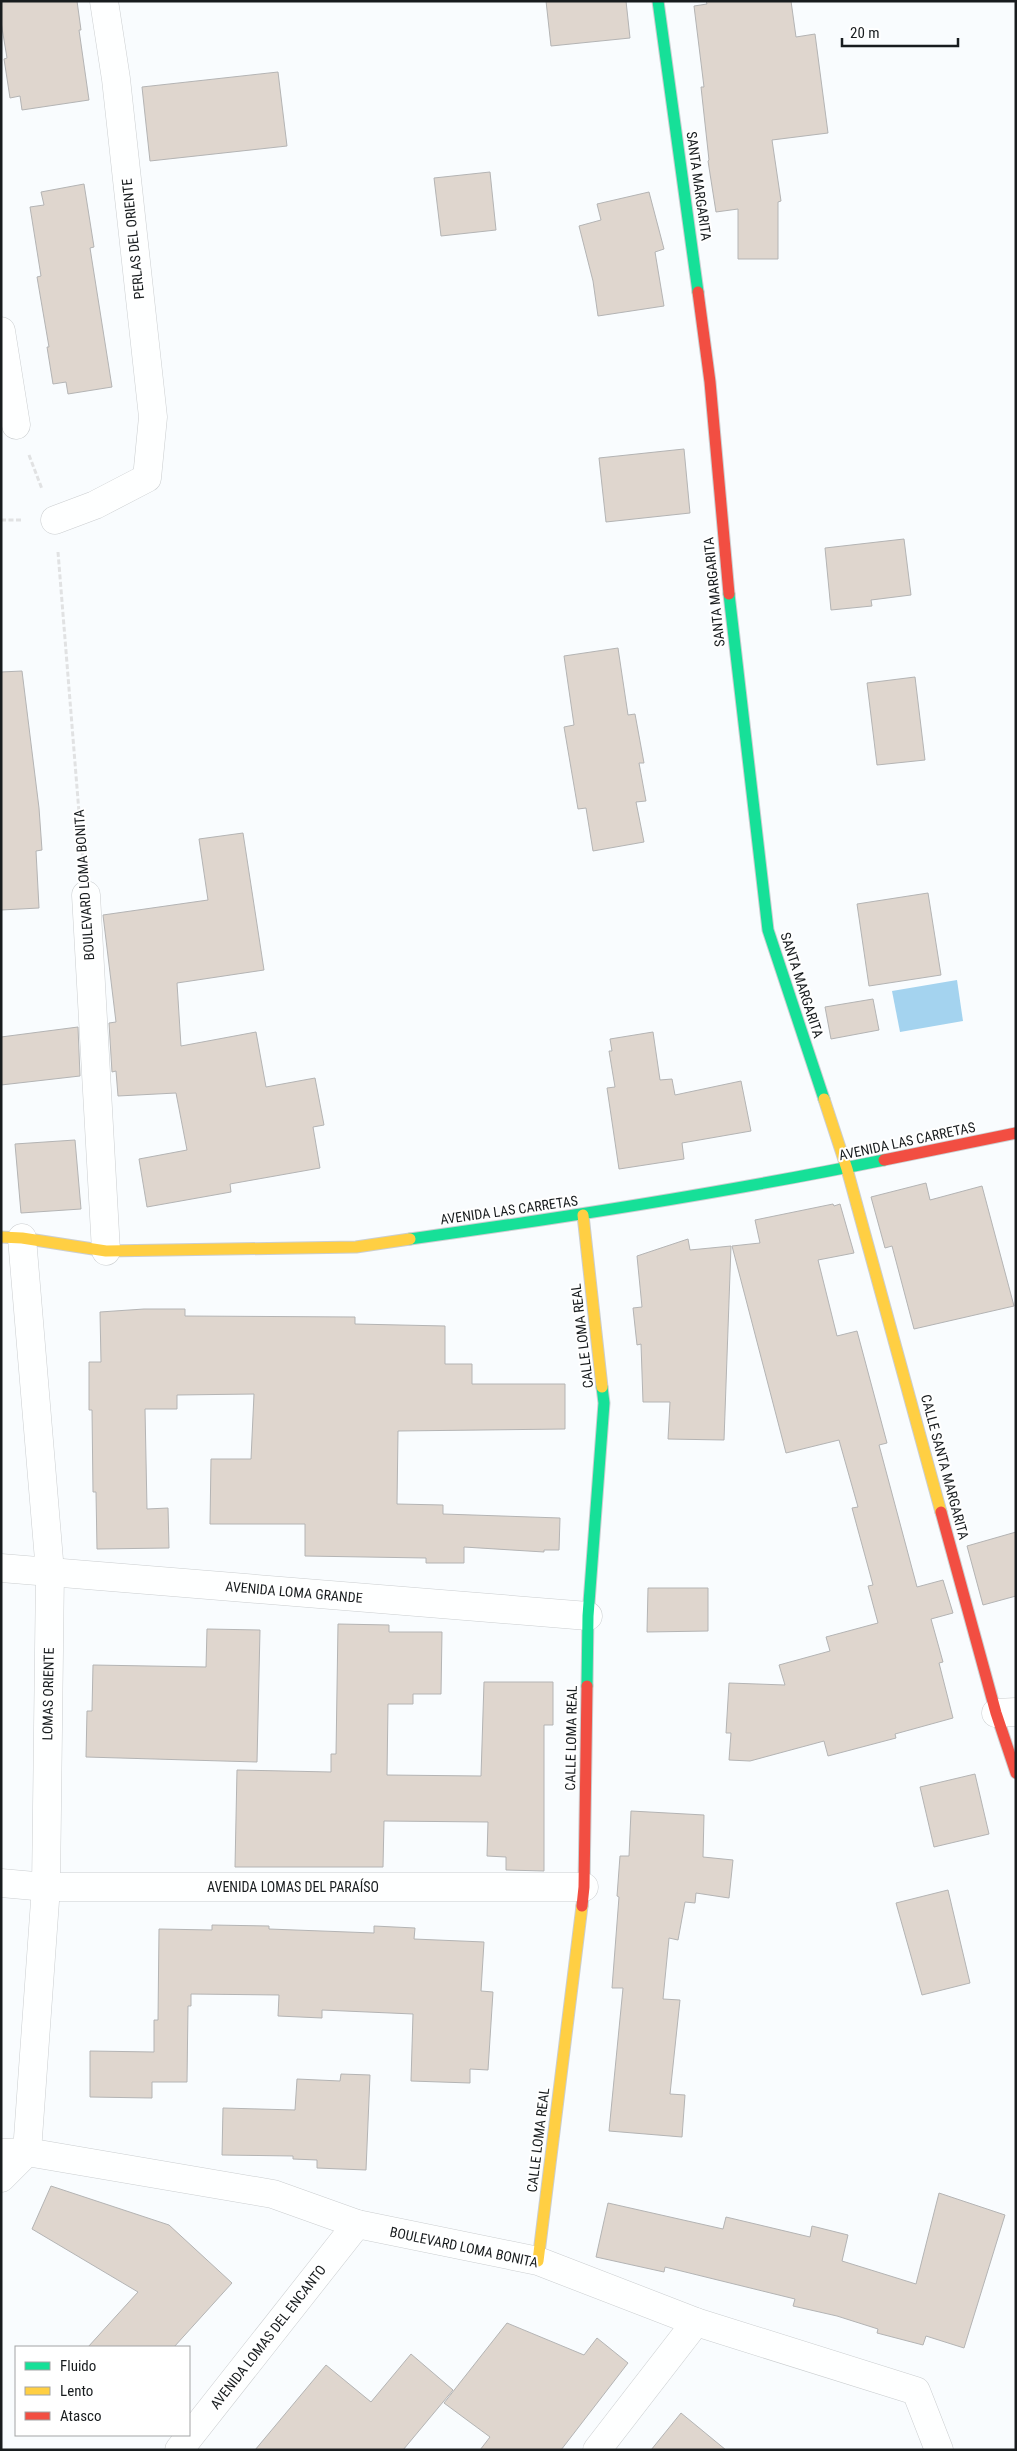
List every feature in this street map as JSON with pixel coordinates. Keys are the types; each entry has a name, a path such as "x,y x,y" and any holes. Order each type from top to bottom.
{"street":[{"name":"PERLAS DEL ORIENTE","path":"55,520 95,505 147,478 153,418 116,79 104,1"},
{"name":"SANTA MARGARITA","path":"658,1 710,382 725,559 768,930 847,1169"},
{"path":"1,331 16,425"},
{"name":"BOULEVARD LOMA BONITA","path":"86,895 106,1251"},
{"name":"AVENIDA LAS CARRETAS","path":"12,1237 106,1251 356,1247 583,1215 847,1169 1016,1133"},
{"name":"CALLE SANTA MARGARITA","path":"847,1169 1006,1713 1016,1773"},
{"name":"CALLE LOMA REAL","path":"538,2261 584,1887 588,1616 604,1403 583,1215"},
{"name":"LOMAS ORIENTE","path":"12,1237 50,1572 46,1887 14,2152"},
{"name":"AVENIDA LOMA GRANDE","path":"1,1568 588,1616"},
{"name":"AVENIDA LOMAS DEL PARAÍSO","path":"1,1883 46,1887 584,1887"},
{"path":"1,2178 14,2152"},
{"name":"BOULEVARD LOMA BONITA","path":"14,2152 273,2194 357,2224 538,2261 696,2322 916,2391 938,2450"},
{"name":"AVENIDA LOMAS DEL ENCANTO","path":"179,2450 357,2224"},
{"path":"597,2450 696,2322"}],"path":[{"path":"16,425 55,520"},
{"name":"BOULEVARD LOMA BONITA","path":"55,520 86,895"}],"water":[{"path":"957,980 963,1021 900,1032 892,991"}],"building":[{"path":"1,1 77,1 81,30 79,30 89,100 22,110 20,96 10,98 4,59 7,58 1,22"},
{"path":"546,1 626,1 630,38 551,46"},
{"path":"706,1 791,1 796,37 815,34 828,133 772,140 781,201 778,202 778,259 738,259 738,209 716,212 708,161 701,87 704,87 694,6 707,4"},
{"path":"278,72 287,146 150,161 142,87"},
{"path":"490,172 496,230 441,236 434,178"},
{"path":"84,184 94,247 90,248 112,387 68,394 66,382 53,384 47,347 49,347 37,277 41,276 30,207 44,205 41,192"},
{"path":"649,192 664,249 655,252 664,306 598,316 593,281 579,226 601,220 597,204"},
{"path":"684,449 690,513 606,522 599,458"},
{"path":"904,539 911,595 871,600 872,606 831,610 825,548"},
{"path":"618,648 628,715 635,714 644,763 639,763 646,801 636,802 644,842 593,851 586,808 578,809 564,727 574,725 564,656"},
{"path":"22,671 39,808 42,850 36,851 39,908 1,910 1,672"},
{"path":"915,677 925,760 877,765 867,683"},
{"path":"243,833 264,970 177,983 181,1046 256,1032 266,1087 315,1078 324,1125 313,1127 320,1168 230,1184 231,1192 147,1207 139,1159 187,1150 176,1093 118,1096 116,1071 112,1072 109,1023 116,1022 103,915 208,900 199,839"},
{"path":"928,893 941,975 869,986 857,904"},
{"path":"873,999 879,1030 831,1039 825,1007"},
{"path":"78,1027 80,1076 1,1085 1,1037"},
{"path":"653,1032 660,1080 672,1079 675,1095 741,1081 751,1131 682,1143 684,1159 619,1169 607,1088 615,1087 609,1051 612,1051 610,1039"},
{"path":"75,1140 81,1209 21,1213 15,1144"},
{"path":"926,1183 930,1200 982,1186 1014,1306 914,1329 892,1246 885,1248 871,1197"},
{"path":"833,1204 834,1206 840,1204 854,1253 818,1260 837,1336 857,1331 887,1443 879,1445 917,1587 943,1580 953,1613 931,1619 943,1662 939,1663 953,1718 895,1734 896,1738 828,1756 824,1741 750,1761 729,1760 731,1733 726,1733 729,1683 785,1685 779,1665 830,1651 826,1637 878,1623 868,1586 873,1585 852,1508 858,1507 839,1440 786,1453 732,1246 760,1243 755,1220"},
{"path":"688,1239 690,1250 731,1246 724,1440 668,1439 670,1402 643,1402 641,1344 637,1345 633,1308 642,1307 637,1256"},
{"path":"185,1309 185,1316 355,1317 355,1324 445,1326 445,1364 472,1364 472,1384 565,1384 565,1429 398,1431 397,1504 443,1505 443,1514 560,1518 559,1550 544,1550 544,1552 464,1547 464,1563 426,1563 426,1558 305,1556 305,1524 210,1524 211,1459 251,1459 254,1394 177,1395 177,1409 145,1409 147,1509 168,1508 169,1548 97,1549 96,1492 93,1492 92,1410 89,1410 89,1362 101,1362 100,1312"},
{"path":"1016,1532 1016,1596 983,1605 967,1546"},
{"path":"648,1588 708,1588 708,1631 647,1632"},
{"path":"338,1624 389,1625 389,1632 442,1632 441,1694 413,1694 413,1704 388,1704 387,1775 481,1776 484,1682 553,1682 553,1725 544,1725 544,1871 506,1870 506,1857 487,1856 488,1822 384,1821 383,1867 235,1867 237,1770 331,1772 331,1754 336,1754"},
{"path":"207,1629 260,1630 257,1762 86,1757 87,1711 92,1711 93,1665 206,1667"},
{"path":"975,1774 989,1834 934,1847 920,1787"},
{"path":"631,1811 704,1815 703,1857 733,1860 729,1898 696,1893 695,1903 685,1902 678,1940 669,1938 663,1999 680,2000 670,2094 685,2095 682,2137 609,2131 623,1988 612,1988 619,1897 617,1896 620,1856 629,1856"},
{"path":"948,1890 970,1983 922,1995 896,1903"},
{"path":"212,1925 269,1926 269,1929 374,1933 374,1926 415,1928 414,1939 484,1942 481,1991 493,1992 488,2070 470,2069 470,2083 411,2081 413,2014 322,2010 322,2018 278,2016 279,1995 191,1994 191,2006 188,2006 187,2082 152,2082 152,2098 90,2097 90,2051 154,2052 154,2020 158,2020 159,1929 212,1930"},
{"path":"341,2074 370,2075 366,2170 317,2168 317,2160 293,2159 293,2156 222,2155 223,2108 295,2110 297,2079 340,2081"},
{"path":"51,2186 169,2225 232,2283 175,2346 89,2346 138,2292 32,2229"},
{"path":"939,2193 1005,2215 964,2348 926,2336 923,2345 877,2333 878,2329 837,2316 793,2306 795,2299 665,2267 664,2272 596,2257 608,2203 723,2229 726,2217 810,2237 812,2226 848,2235 842,2261 916,2284"},
{"path":"507,2323 584,2355 597,2338 628,2363 561,2450 480,2450 490,2437 444,2403"},
{"path":"411,2354 453,2390 403,2450 255,2450 326,2365 371,2402"},
{"path":"681,2413 726,2450 651,2450"}],"traffic: fast":[{"path":"658,1 698,292"},
{"path":"729,594 768,930 824,1099"},
{"path":"410,1239 648,1203 884,1160"},
{"path":"587,1686 588,1616 604,1403 602,1387"}],"traffic: slow":[{"path":"824,1099 847,1169 941,1512"},
{"path":"583,1215 602,1387"},
{"path":"1,1237 22,1238 106,1251 356,1247 410,1239"},
{"path":"538,2261 582,1906"}],"traffic: jam":[{"path":"698,292 710,382 729,594"},
{"path":"884,1160 1016,1133"},
{"path":"941,1512 996,1713 1016,1773"},
{"path":"582,1906 584,1887 587,1686"}]}
